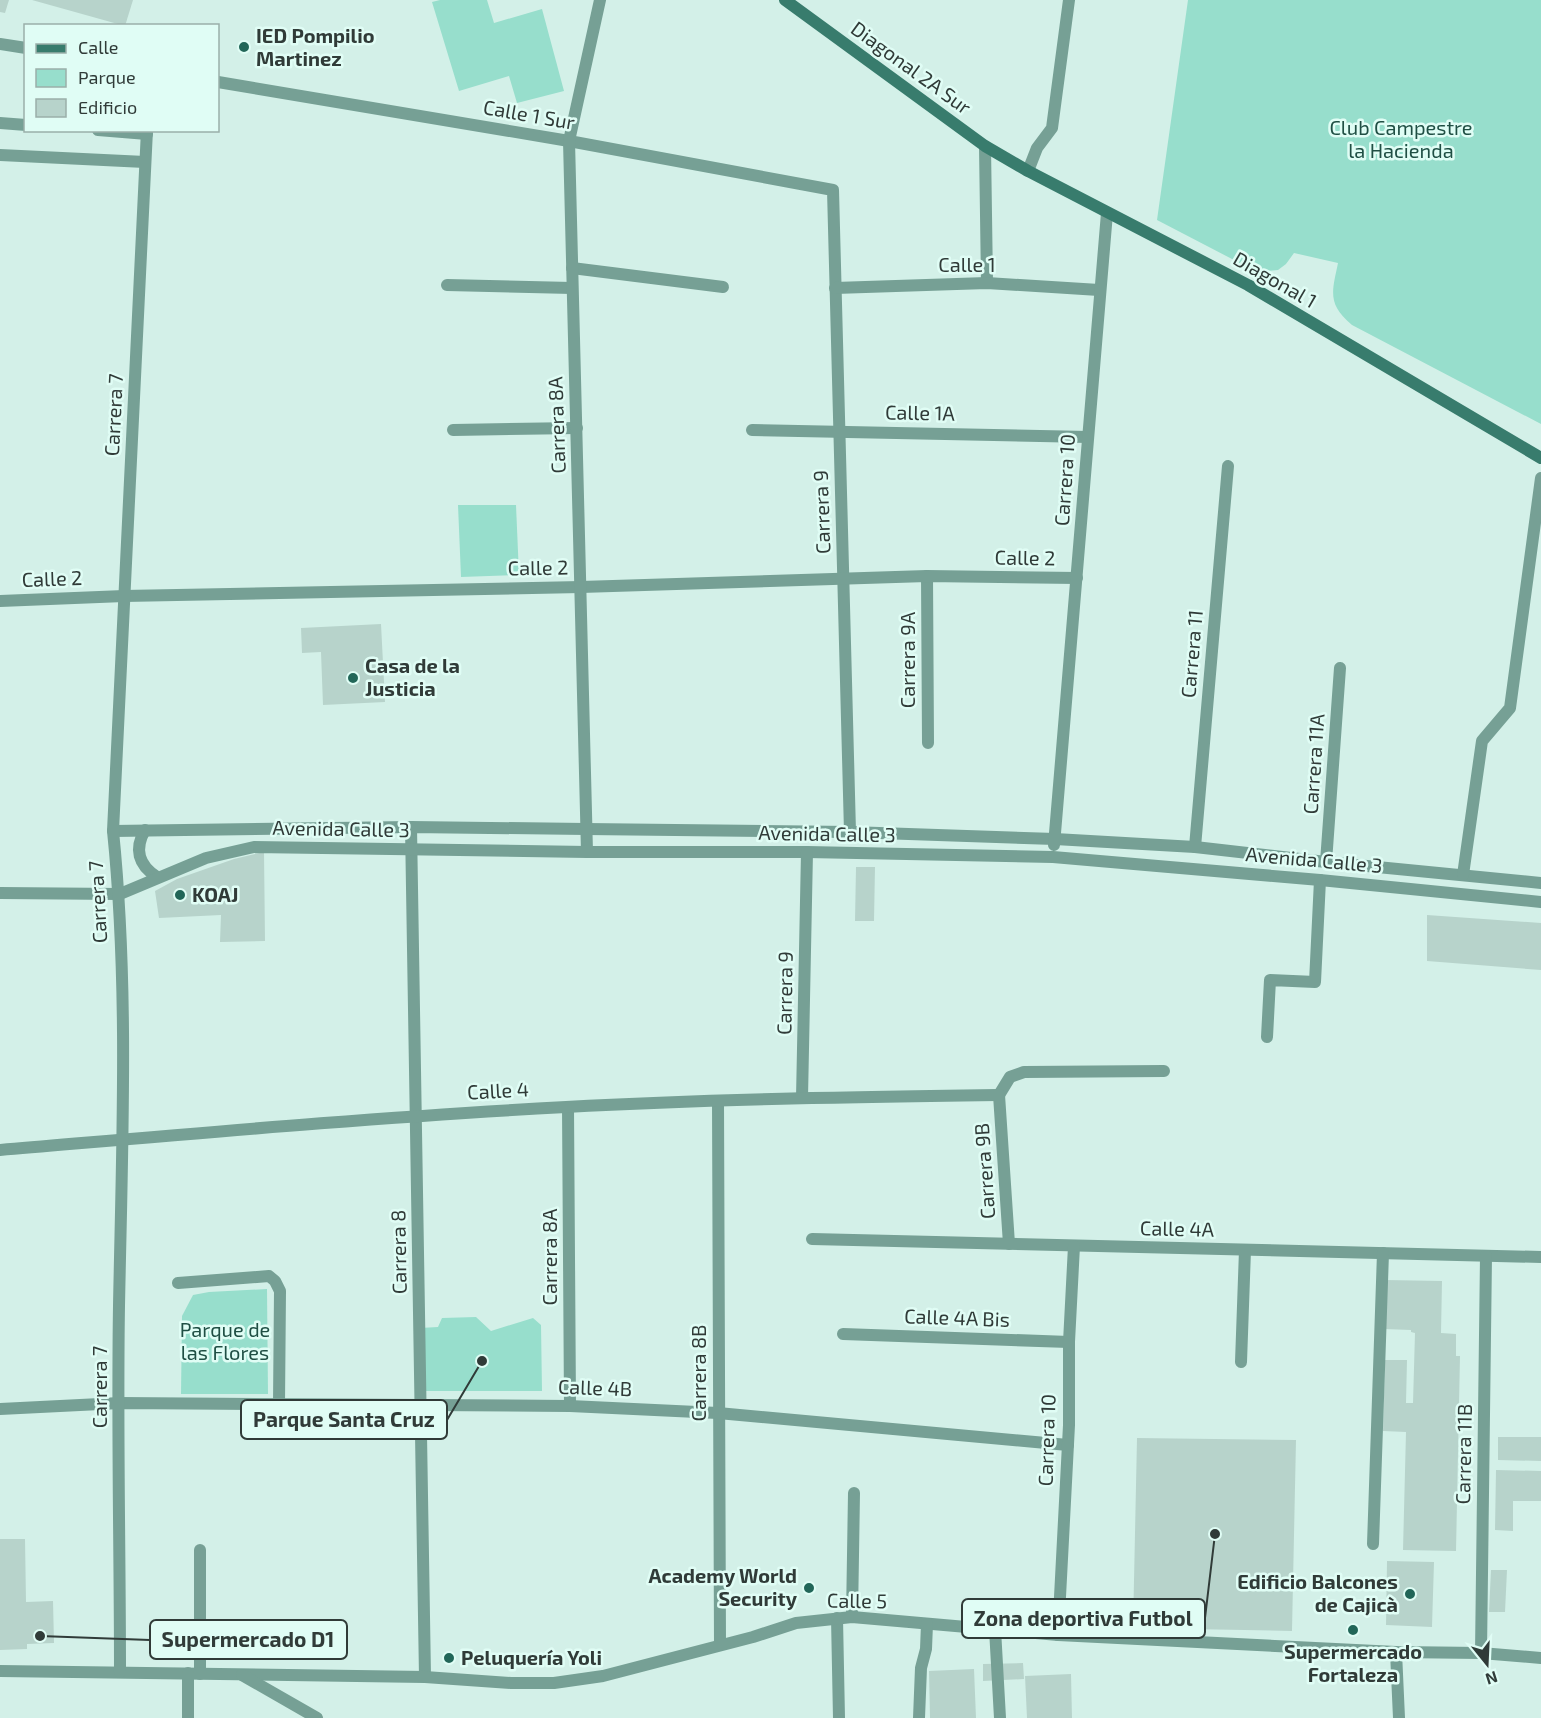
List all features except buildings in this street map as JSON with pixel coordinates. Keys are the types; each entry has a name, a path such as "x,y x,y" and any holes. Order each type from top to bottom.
{"main road":[{"name":"Diagonal 2A Sur","path":"785,0 985,146"},
{"name":"Diagonal 1","path":"985,146 1107,213 1248,285 1541,458"}],"street":[{"name":"Carrera 8A","path":"587,852 569,141 600,0"},
{"path":"1028,171 1037,148 1052,128 1069,0"},
{"path":"0,44 24,48"},
{"name":"Calle 1 Sur","path":"219,82 569,141 833,190"},
{"path":"0,123 24,125"},
{"name":"Carrera 7","path":"120,1672 119,1307 124,1139 120,894 113,831 147,132"},
{"path":"985,146 987,283"},
{"path":"0,155 145,162"},
{"name":"Carrera 9","path":"833,190 850,832"},
{"name":"Carrera 10","path":"1053,857 1107,213"},
{"path":"572,268 723,287"},
{"name":"Calle 1","path":"835,288 987,283 1100,290"},
{"path":"447,285 572,288"},
{"path":"453,430 577,428"},
{"name":"Calle 1A","path":"752,430 1088,437"},
{"name":"Carrera 11","path":"1195,846 1228,466"},
{"path":"1463,875 1482,741 1510,708 1541,478"},
{"name":"Calle 2","path":"0,601 927,576 1077,578"},
{"name":"Carrera 9A","path":"927,576 928,743"},
{"name":"Carrera 11A","path":"1326,862 1341,668"},
{"name":"Carrera 8","path":"411,828 425,1677"},
{"name":"Avenida Calle 3","path":"113,831 586,829 850,832 1055,839 1195,846 1326,862 1541,883"},
{"path":"145,830 139,839 140,862 157,878"},
{"name":"Avenida Calle 3","path":"120,894 206,858 254,848 807,852 1053,857 1541,902"},
{"name":"Carrera 9","path":"802,1098 807,852"},
{"path":"1267,1037 1270,980 1315,982 1320,880"},
{"path":"0,893 120,894"},
{"path":"999,1095 1010,1077 1024,1071 1164,1071"},
{"name":"Calle 4","path":"0,1150 416,1116 568,1107 802,1098 999,1095"},
{"name":"Carrera 9B","path":"999,1095 1009,1244"},
{"name":"Carrera 8B","path":"718,1101 720,1644"},
{"name":"Carrera 8A","path":"568,1107 570,1406"},
{"name":"Calle 4A","path":"812,1239 1541,1257"},
{"name":"Carrera 10","path":"1058,1635 1068,1445 1069,1342 1074,1246"},
{"path":"1242,1362 1245,1250"},
{"path":"1373,1544 1383,1253"},
{"name":"Carrera 11B","path":"1481,1653 1486,1256"},
{"path":"178,1283 269,1276 275,1281 280,1291 279,1403"},
{"name":"Calle 4A Bis","path":"843,1334 1069,1342"},
{"path":"0,1409 120,1403"},
{"name":"Calle 4B","path":"120,1403 570,1406 718,1413 1068,1445"},
{"path":"852,1617 854,1492"},
{"path":"188,1718 194,1673 200,1550"},
{"name":"Calle 5","path":"0,1671 425,1677 511,1683 554,1683 603,1676 796,1623 852,1617 1058,1635 1396,1652 1481,1653 1541,1658"},
{"path":"837,1618 839,1718"},
{"path":"919,1718 921,1668 926,1649 927,1624"},
{"path":"995,1629 1000,1718"},
{"path":"1396,1652 1399,1718"},
{"path":"240,1674 317,1718"}],"green space":[{"path":"487,0 494,23 542,9 564,91 517,103 509,76 459,91 432,2"},
{"name":"Club Campestre la Hacienda","path":"1188,0 1541,0 1541,424 1352,325 1338,311 1333,297 1338,263 1294,253 1278,270 1257,272 1157,220"},
{"path":"458,505 516,505 519,575 461,577"},
{"name":"Parque de las Flores","path":"267,1289 268,1394 181,1394 182,1316 193,1295"},
{"path":"476,1317 491,1331 533,1318 541,1325 542,1391 423,1391 420,1328 438,1327 442,1318"}],"place":[{"name":"IED Pompilio Martinez","path":"244,47"},
{"name":"Casa de la Justicia","path":"353,678"},
{"name":"KOAJ","path":"180,895"},
{"name":"Parque Santa Cruz","path":"482,1361"},
{"name":"Zona deportiva Futbol","path":"1215,1534"},
{"name":"Academy World Security","path":"809,1588"},
{"name":"Edificio Balcones de Cajicà","path":"1410,1594"},
{"name":"Supermercado Fortaleza","path":"1353,1630"},
{"name":"Supermercado D1","path":"40,1636"},
{"name":"Peluquería Yoli","path":"449,1658"}]}
